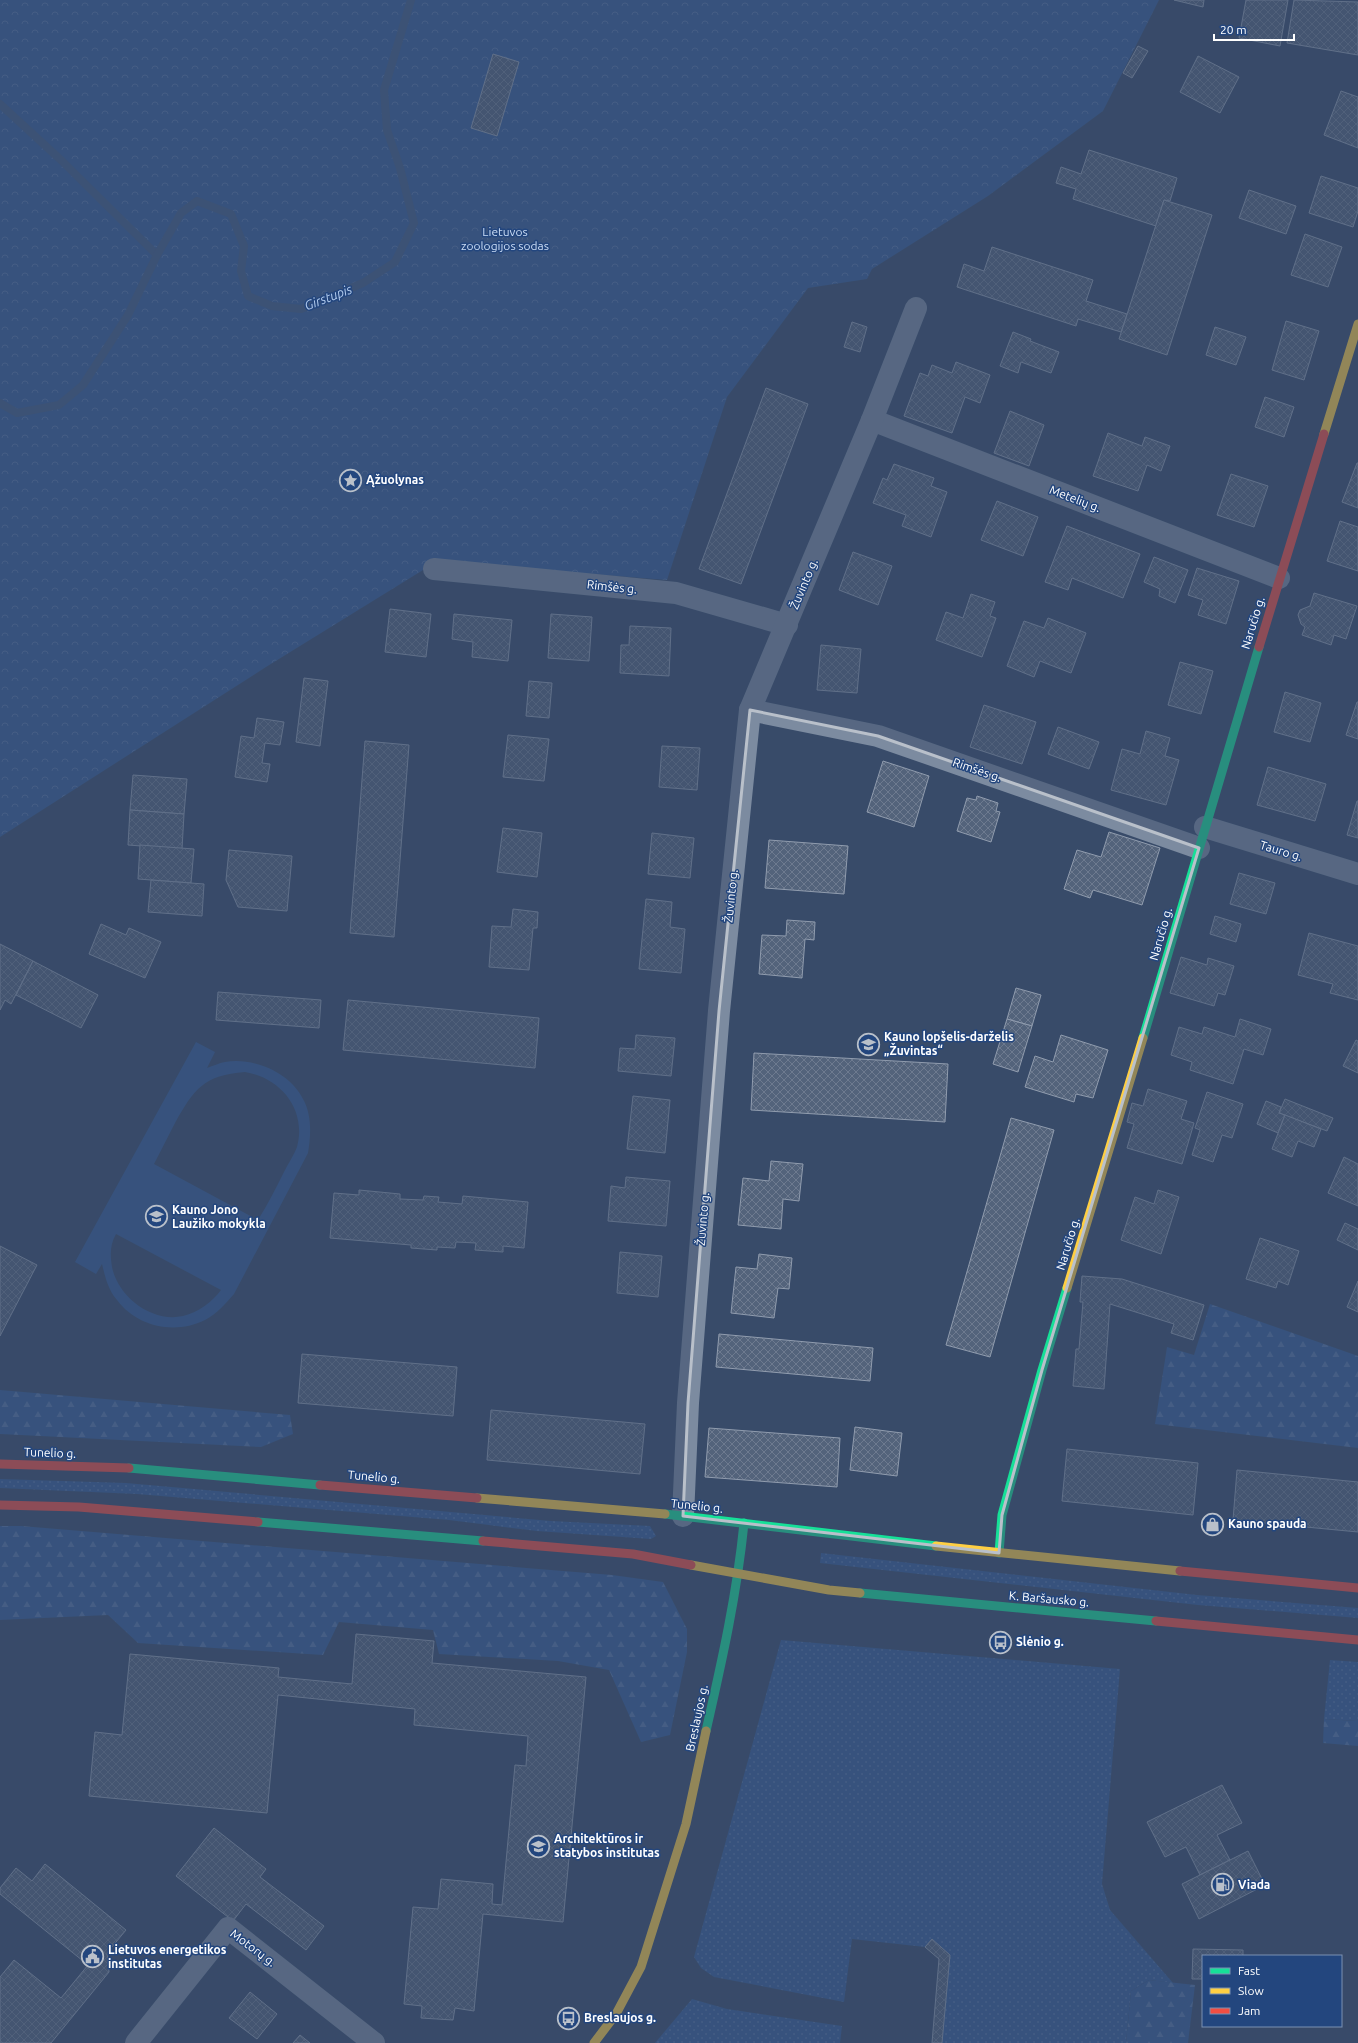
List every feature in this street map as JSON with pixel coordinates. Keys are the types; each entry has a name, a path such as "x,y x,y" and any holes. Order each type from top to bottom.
{"main road":[{"name":"Naručio g.","path":"999,1553 1002,1515 1042,1370 1279,578 1358,324"},
{"name":"Tunelio g.","path":"0,1464 39,1464 141,1469 683,1516 744,1523"},
{"path":"0,1505 80,1507 633,1554 739,1574"},
{"path":"744,1523 999,1553 1358,1588"},
{"name":"Breslaujos g.","path":"594,2043 616,2014 641,1967 686,1824 732,1614 739,1574 744,1523"},
{"name":"K. Baršausko g.","path":"739,1574 829,1590 1358,1640"}],"street":[{"name":"Žuvinto g.","path":"683,1516 688,1403 719,1011 750,710 872,420 916,308"},
{"name":"Metelių g.","path":"872,420 1279,578"},
{"name":"Rimšės g.","path":"434,569 676,593 787,625"},
{"name":"Rimšės g.","path":"750,710 878,736 1199,848"},
{"name":"Tauro g.","path":"1205,827 1358,874"},
{"name":"Motorų g.","path":"136,2043 228,1928 374,2043"}],"highlighted area":[{"path":"750,710 878,736 1199,848 1042,1370 1002,1515 999,1553 683,1516 688,1403 719,1011"}],"green space":[{"name":"Ąžuolynas","path":"0,0 1159,0 1103,111 988,196 872,269 867,279 808,288 727,397 667,580 436,562 266,667 0,837"},
{"path":"196,1042 215,1052 207,1068 223,1062 236,1061 259,1064 280,1074 297,1089 306,1105 308,1112 310,1139 308,1153 234,1294 213,1315 193,1325 181,1327 157,1326 146,1322 135,1317 125,1309 114,1296 107,1283 102,1264 96,1274 75,1262","holes":["245,1072 258,1075 270,1081 280,1089 288,1098 298,1121 299,1133 297,1147 258,1220 154,1164 175,1123 188,1101 195,1093 210,1080 219,1076","116,1234 221,1290 214,1299 205,1306 183,1316 160,1316 148,1311 129,1298 121,1288 116,1278 112,1267 111,1254"]},
{"path":"1210,1304 1358,1356 1358,1448 1155,1424 1167,1347 1194,1355"},
{"path":"0,1390 290,1415 293,1434 261,1447 0,1434"},
{"path":"0,1479 126,1483 551,1521 650,1526 656,1536 651,1539 537,1531 449,1520 137,1494 0,1488"},
{"path":"0,1526 21,1526 612,1575 663,1582 687,1629 687,1652 670,1735 641,1742 609,1670 558,1661 439,1654 433,1630 339,1622 323,1655 138,1643 108,1615 0,1620"},
{"path":"821,1553 1197,1595 1358,1608 1358,1618 1198,1605 820,1563"},
{"path":"781,1640 1120,1669 1102,1884 1110,1910 1173,1983 1149,1980 1131,1991 1126,2043 942,2043 950,1955 932,1939 925,1947 852,1939 844,2002 714,1977 701,1968 694,1957"},
{"path":"1330,1660 1358,1662 1358,1721 1324,1719"},
{"path":"1324,1719 1358,1721 1358,1746 1323,1743"},
{"path":"1149,1980 1195,1985 1188,2043 1126,2043 1131,1991"},
{"path":"692,1999 727,2009 842,2026 840,2043 655,2043"}],"building":[{"path":"1174,0 1204,0 1203,7"},
{"path":"1246,0 1288,0 1280,46 1239,38"},
{"path":"1294,0 1358,2 1358,55 1287,43"},
{"path":"1138,46 1148,51 1132,78 1123,73"},
{"path":"493,54 519,62 497,136 471,128"},
{"path":"1198,56 1239,77 1220,113 1180,92"},
{"path":"1341,91 1358,97 1358,148 1324,135"},
{"path":"1089,150 1177,178 1170,201 1164,200 1156,226 1073,199 1076,189 1056,183 1061,167 1081,174"},
{"path":"1321,176 1358,188 1358,211 1353,227 1309,213"},
{"path":"1249,190 1296,206 1286,234 1239,218"},
{"path":"1164,200 1212,215 1167,355 1119,339"},
{"path":"1305,234 1342,247 1328,287 1291,275"},
{"path":"992,247 1093,280 1086,301 1127,314 1121,332 1078,319 1076,326 957,287 964,264 984,271"},
{"path":"1286,321 1319,331 1304,380 1272,370"},
{"path":"852,322 867,327 860,352 844,347"},
{"path":"1215,327 1246,337 1236,365 1206,355"},
{"path":"1013,332 1031,339 1030,341 1059,352 1051,373 1021,362 1018,373 1000,366"},
{"path":"956,362 990,375 980,403 965,397 952,433 904,416 920,373 928,376 932,365 952,373"},
{"path":"766,388 808,404 741,584 699,569"},
{"path":"1265,397 1294,407 1284,437 1255,427"},
{"path":"1010,411 1044,425 1029,466 994,453"},
{"path":"1108,433 1142,446 1145,437 1170,446 1161,471 1147,465 1138,491 1093,476"},
{"path":"1358,463 1358,508 1342,502"},
{"path":"894,464 934,478 931,486 947,492 931,537 902,526 906,515 873,503 883,478 887,480"},
{"path":"1231,474 1268,486 1254,527 1217,515"},
{"path":"997,501 1038,517 1023,556 981,540"},
{"path":"1340,521 1358,527 1358,571 1327,561"},
{"path":"1067,526 1140,554 1123,598 1072,578 1068,590 1045,582"},
{"path":"853,552 892,566 878,605 839,590"},
{"path":"1154,557 1188,570 1175,603 1159,596 1160,589 1144,582"},
{"path":"1197,568 1239,581 1226,624 1198,615 1203,600 1188,595"},
{"path":"1314,593 1357,606 1346,639 1334,635 1331,645 1302,635 1305,627 1301,624 1298,615 1300,610 1310,606"},
{"path":"971,594 995,602 990,616 996,618 982,657 936,640 946,612 963,618"},
{"path":"390,609 431,614 426,657 385,652"},
{"path":"454,614 512,620 508,661 472,657 473,642 452,639"},
{"path":"551,614 592,617 589,661 548,658"},
{"path":"1048,618 1086,633 1071,673 1040,661 1034,677 1007,666 1024,621 1044,628"},
{"path":"630,626 671,628 669,676 620,673 621,645 629,645"},
{"path":"821,645 861,649 857,693 817,690"},
{"path":"1180,662 1213,671 1201,714 1168,705"},
{"path":"304,678 328,681 320,746 296,742"},
{"path":"529,681 552,683 549,718 526,716"},
{"path":"1285,692 1321,703 1310,742 1274,732"},
{"path":"1358,702 1358,739 1346,735"},
{"path":"984,705 1036,722 1022,764 970,747"},
{"path":"257,718 284,722 280,745 265,743 262,763 270,764 267,782 235,777 241,736 254,738"},
{"path":"1058,727 1099,742 1089,769 1048,754"},
{"path":"1146,731 1170,738 1165,756 1179,760 1166,805 1111,790 1122,749 1140,754"},
{"path":"508,735 549,739 544,781 503,777"},
{"path":"365,741 409,745 394,937 350,933"},
{"path":"662,746 700,748 697,790 659,787"},
{"path":"883,761 929,776 914,827 867,812"},
{"path":"1268,767 1326,784 1315,821 1257,805"},
{"path":"133,775 187,779 184,814 130,810"},
{"path":"977,796 998,803 996,811 1000,812 991,842 957,831 967,798 976,800"},
{"path":"1358,801 1358,838 1347,835"},
{"path":"130,810 184,814 182,849 128,845"},
{"path":"503,828 542,833 537,877 497,872"},
{"path":"1109,832 1160,848 1142,905 1093,890 1090,898 1064,889 1077,850 1101,857"},
{"path":"652,833 694,838 690,878 648,874"},
{"path":"769,840 848,846 844,894 765,888"},
{"path":"140,845 194,849 191,883 138,879"},
{"path":"229,850 292,856 287,911 238,907 226,880"},
{"path":"1239,873 1275,883 1266,914 1230,904"},
{"path":"151,880 204,884 202,916 148,912"},
{"path":"646,899 672,902 670,927 685,929 681,973 639,969"},
{"path":"513,909 538,912 537,928 533,928 529,970 489,967 492,926 511,927"},
{"path":"1215,916 1241,924 1236,942 1210,934"},
{"path":"787,920 815,922 814,940 805,939 802,978 759,974 762,935 786,936"},
{"path":"101,924 126,935 129,928 161,942 145,978 89,954"},
{"path":"1309,933 1358,946 1358,1000 1330,993 1333,984 1298,975"},
{"path":"0,944 33,961 11,1004 5,1000 0,1010"},
{"path":"1181,957 1207,965 1208,958 1234,966 1225,995 1218,993 1214,1006 1170,993"},
{"path":"33,961 98,995 81,1028 16,995"},
{"path":"1016,988 1041,995 1032,1026 1007,1019"},
{"path":"218,992 321,1000 319,1028 216,1020"},
{"path":"348,1000 539,1018 535,1068 343,1050"},
{"path":"1007,1019 1032,1026 1018,1072 993,1064"},
{"path":"1240,1019 1271,1029 1263,1055 1244,1049 1233,1084 1190,1070 1192,1062 1171,1055 1179,1027 1202,1034 1204,1027 1235,1037"},
{"path":"636,1035 675,1038 671,1076 618,1071 620,1048 635,1049"},
{"path":"1061,1035 1108,1050 1093,1098 1076,1094 1074,1102 1025,1087 1035,1056 1053,1062"},
{"path":"1356,1040 1358,1041 1358,1073 1343,1066"},
{"path":"754,1053 948,1064 945,1122 751,1110"},
{"path":"1148,1089 1187,1101 1181,1119 1194,1123 1182,1164 1127,1148 1134,1124 1127,1122 1132,1103 1143,1106"},
{"path":"1207,1092 1243,1104 1232,1138 1222,1135 1213,1162 1192,1155 1200,1130 1195,1128"},
{"path":"633,1096 670,1100 665,1153 627,1149"},
{"path":"1285,1099 1333,1118 1327,1131 1279,1113"},
{"path":"1266,1101 1281,1107 1279,1113 1285,1115 1278,1133 1257,1124"},
{"path":"1285,1115 1321,1129 1314,1147 1298,1141 1292,1157 1272,1149"},
{"path":"1011,1118 1054,1130 990,1357 946,1345"},
{"path":"1344,1157 1358,1164 1358,1206 1328,1193"},
{"path":"771,1161 803,1164 799,1201 783,1199 781,1229 738,1225 743,1178 769,1181"},
{"path":"626,1177 670,1181 666,1226 608,1221 611,1186 625,1188"},
{"path":"359,1190 400,1194 400,1199 423,1200 424,1196 439,1197 438,1202 462,1204 463,1196 528,1202 524,1248 503,1246 503,1252 475,1250 476,1243 456,1242 455,1248 437,1247 437,1250 411,1248 411,1245 330,1238 334,1193 359,1195"},
{"path":"1158,1190 1179,1197 1161,1254 1121,1240 1135,1197 1154,1204"},
{"path":"1345,1223 1358,1229 1358,1250 1337,1240"},
{"path":"1260,1238 1299,1251 1288,1285 1278,1281 1276,1288 1246,1279"},
{"path":"0,1246 37,1265 0,1336"},
{"path":"620,1252 662,1256 658,1297 617,1293"},
{"path":"759,1254 792,1258 789,1289 778,1288 774,1318 731,1313 736,1267 757,1269"},
{"path":"1082,1276 1122,1279 1204,1305 1193,1340 1171,1333 1174,1324 1110,1304 1104,1389 1073,1386 1076,1349 1079,1349 1083,1302 1080,1302"},
{"path":"1358,1281 1358,1312 1347,1307"},
{"path":"719,1334 873,1348 870,1381 716,1367"},
{"path":"302,1354 457,1367 453,1416 298,1403"},
{"path":"491,1410 645,1424 640,1474 487,1460"},
{"path":"855,1427 902,1433 897,1476 850,1470"},
{"path":"709,1428 840,1438 837,1487 705,1477"},
{"path":"1067,1449 1198,1463 1193,1515 1062,1501"},
{"path":"1237,1470 1358,1482 1358,1532 1233,1520"},
{"name":"Kauno spauda","path":"1207,1518 1220,1519 1219,1531 1206,1530"},
{"name":"Architektūros ir statybos institutas","path":"356,1634 434,1641 432,1663 586,1677 563,1922 483,1914 474,2011 455,2008 453,2020 421,2018 422,2006 404,2004 413,1907 438,1909 441,1879 493,1884 492,1904 502,1905 515,1765 526,1766 528,1736 414,1725 415,1709 278,1695 267,1813 89,1796 95,1732 122,1735 130,1654 279,1668 278,1677 352,1684"},
{"path":"1222,1785 1242,1823 1217,1835 1230,1860 1200,1875 1186,1847 1165,1857 1147,1822"},
{"path":"214,1828 266,1869 260,1877 324,1926 306,1950 246,1904 233,1921 176,1876"},
{"name":"Viada","path":"1248,1851 1265,1885 1199,1919 1182,1884"},
{"name":"Lietuvos energetikos institutas","path":"45,1864 126,1930 107,1953 109,1972 51,2043 0,2043 0,1977 14,1960 61,1998 88,1965 0,1894 0,1888 16,1868 32,1881"},
{"path":"932,1939 950,1955 942,2043 932,2043 939,1959 925,1947"},
{"path":"1193,1949 1243,1950 1243,1955 1202,1955 1202,1979 1192,1979"},
{"path":"250,1992 277,2014 257,2039 229,2018"},
{"path":"300,2035 310,2043 293,2043"}],"waterway":[{"name":"Girstupis","path":"0,403 17,413 59,405 83,385 128,315 157,255 181,213 197,201 231,214 244,246 241,271 248,296 272,306 301,309 363,283 395,262 414,223 400,168 387,130 384,90 411,0"},
{"path":"0,104 62,161 157,255"}],"traffic: fast":[{"path":"1143,1038 1259,647"},
{"path":"999,1553 1002,1515 1042,1370 1067,1288"},
{"path":"129,1468 320,1485"},
{"path":"665,1514 936,1546"},
{"path":"258,1522 483,1541"},
{"path":"706,1731 733,1602 744,1523"},
{"path":"860,1593 1156,1621"}],"traffic: slow":[{"path":"1324,434 1358,324"},
{"path":"1067,1288 1143,1038"},
{"path":"477,1498 665,1514"},
{"path":"936,1546 1180,1571"},
{"path":"691,1565 829,1590 860,1593"},
{"path":"594,2043 616,2014 641,1967 686,1824 706,1731"}],"traffic: jam":[{"path":"1259,647 1324,434"},
{"path":"0,1464 129,1468"},
{"path":"320,1485 477,1498"},
{"path":"0,1505 79,1507 258,1522"},
{"path":"483,1541 633,1554 691,1565"},
{"path":"1180,1571 1358,1588"},
{"path":"1156,1621 1358,1640"}],"place":[{"name":"Ąžuolynas","path":"350,480"},
{"name":"Kauno lopšelis-darželis „Žuvintas“","path":"868,1044"},
{"name":"Kauno Jono Laužiko mokykla","path":"156,1217"},
{"name":"Kauno spauda","path":"1213,1524"},
{"name":"Slėnio g.","path":"1001,1642"},
{"name":"Architektūros ir statybos institutas","path":"539,1846"},
{"name":"Viada","path":"1223,1885"},
{"name":"Lietuvos energetikos institutas","path":"92,1957"},
{"name":"Breslaujos g.","path":"569,2018"}],"park label":[{"name":"Lietuvos zoologijos sodas","path":"505,239"}]}
